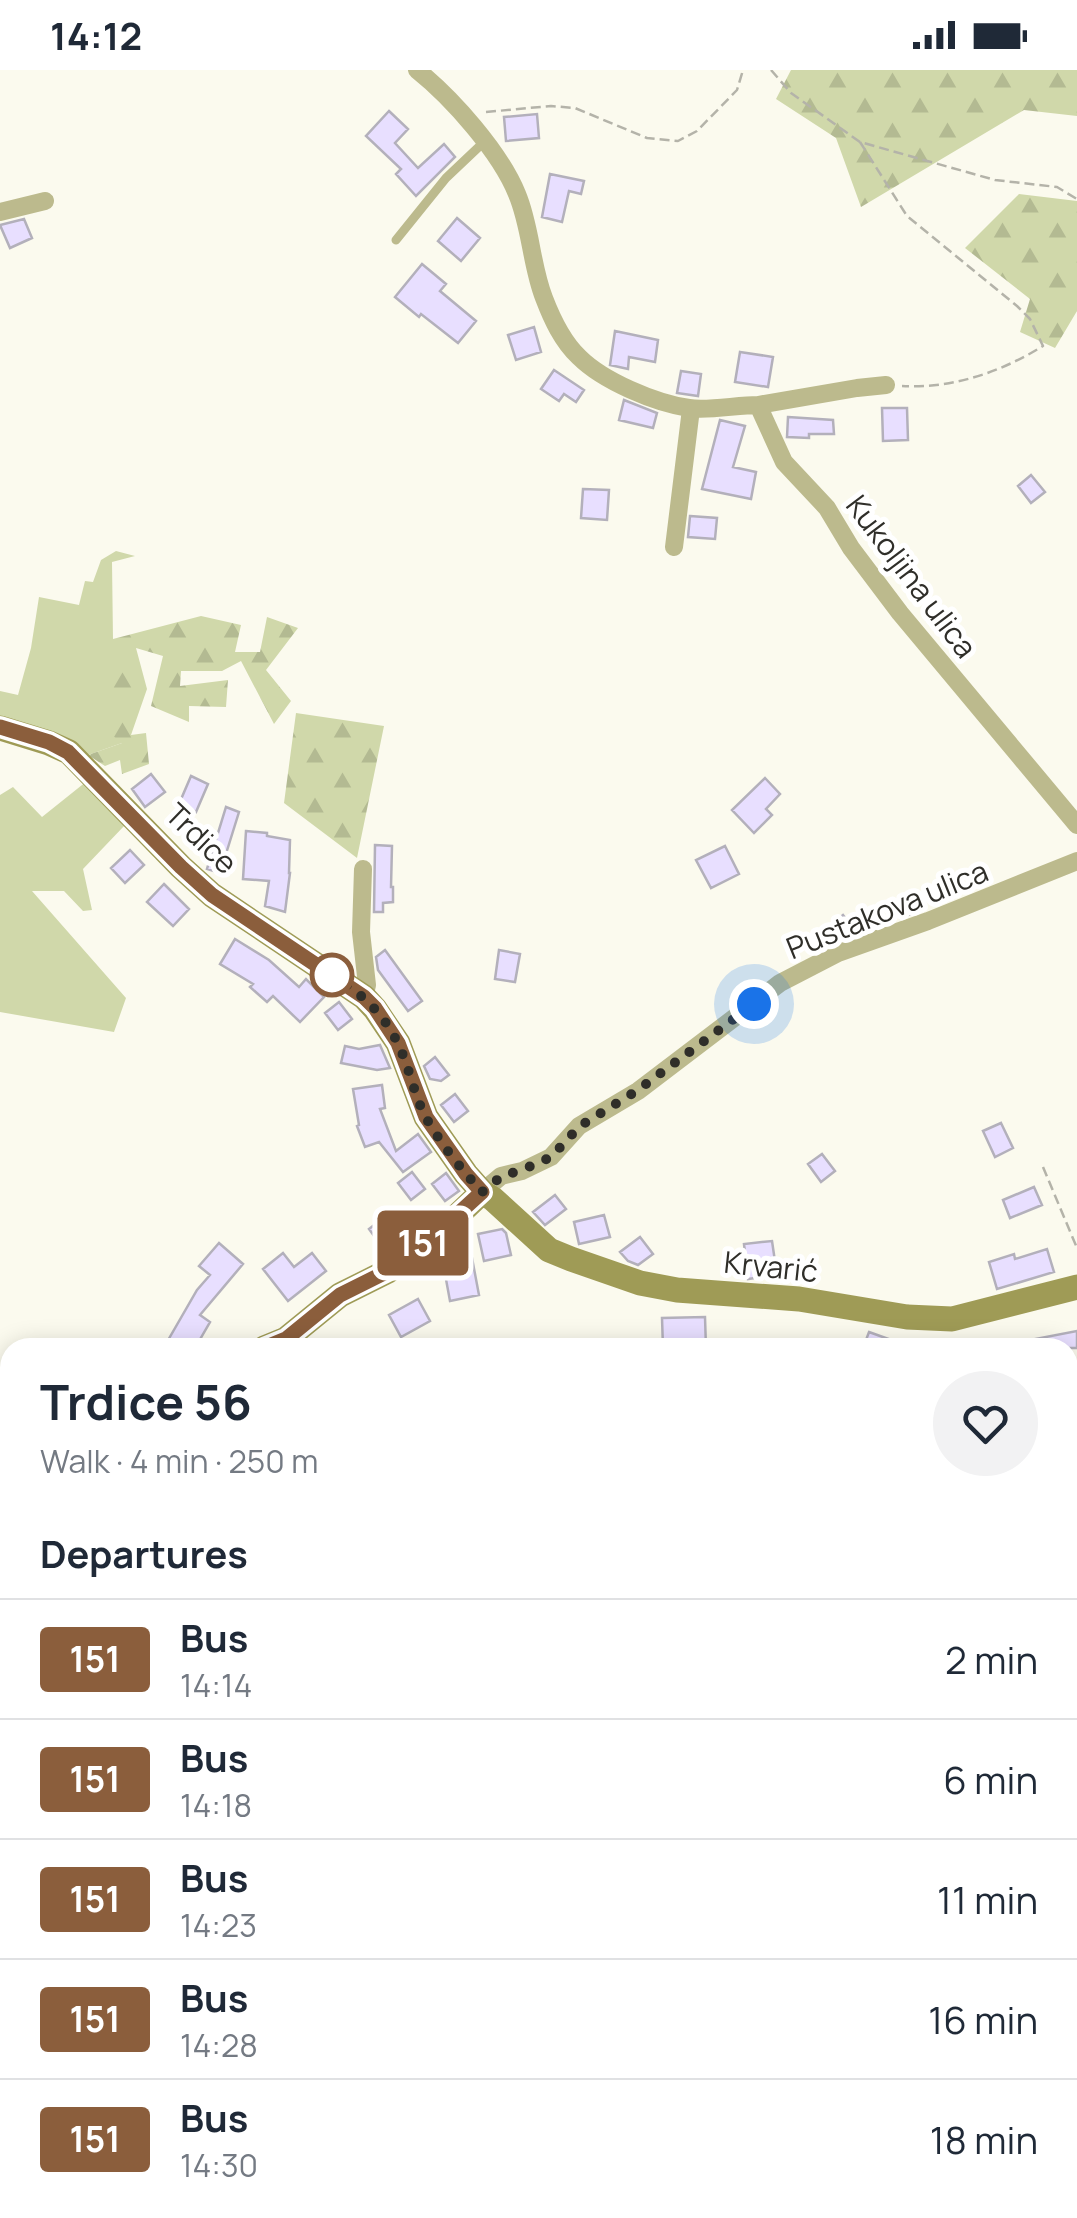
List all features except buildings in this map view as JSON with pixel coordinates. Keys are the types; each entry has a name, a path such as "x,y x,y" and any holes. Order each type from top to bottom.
{"street":[{"path":"416,70 436,85 498,160 515,188 544,298 561,335 580,358 608,378 668,403 692,408 758,405 886,386"},
{"path":"0,212 45,200"},
{"name":"Kukoljina ulica","path":"758,405 784,462 827,508 850,548 900,613 1077,825"},
{"path":"674,547 692,408"},
{"name":"Trdice","path":"0,728 49,742 68,752 212,895 364,997 398,1043 426,1117 482,1192"},
{"name":"Pustakova ulica","path":"482,1192 502,1176 551,1157 580,1126 638,1090 801,971 838,953 1077,861"},
{"path":"363,869 360,932 367,986 364,997"},
{"path":"287,1338 340,1295 406,1258 482,1192"},
{"name":"Krvarić","path":"482,1192 548,1250 640,1283 678,1290 799,1299 907,1318 952,1319 1077,1287"}],"lane":[{"path":"396,240 446,178 484,142"}],"path":[{"path":"461,114 551,106 576,108 646,138 678,141 697,131 737,90 743,70"},
{"path":"771,70 791,94 860,142 995,180 1057,187 1077,200"},
{"path":"860,142 908,216 1017,306 1030,319 1043,346 976,377 937,384 886,386"},
{"path":"1043,1167 1077,1248"}],"green space":[{"path":"791,70 1077,70 1077,116 1024,110 861,207 836,138 776,99"},
{"path":"1019,194 1077,201 1077,311 1055,348 1020,332 1030,299 965,248"},
{"path":"116,551 135,556 112,562 113,640 122,743 88,755 0,722 0,691 18,695 39,597 79,605 85,581 93,582 101,560"},
{"path":"201,616 241,625 235,652 260,652 267,617 298,628 266,670 291,701 274,724 241,661 222,671 181,671 180,686 228,680 226,707 189,706 189,722 151,706 163,656 136,648 147,689 131,735 146,733 149,764 122,774 120,760 105,766 88,755 122,743 104,729 113,639"},
{"path":"296,713 384,726 357,858 284,803"},
{"path":"87,781 125,825 83,869 92,910 83,911 64,891 32,891 126,998 114,1032 0,1012 0,795 13,787 42,817"}],"bus line":[{"name":"151","path":"0,727 68,752 212,895 364,997 398,1043 426,1117 482,1192 406,1258 340,1295 287,1338"}],"route":[{"path":"332,975 364,997 388,1026 426,1117 482,1192 502,1176 551,1157 572,1132 638,1090 754,1004"}]}
